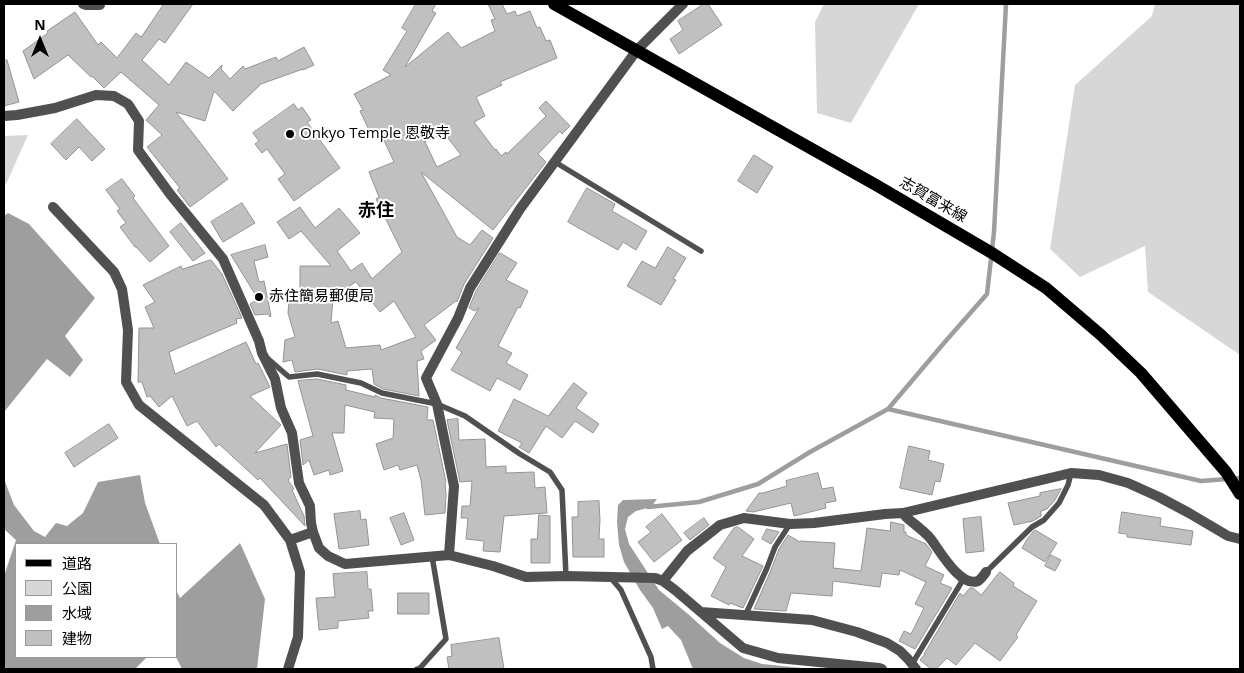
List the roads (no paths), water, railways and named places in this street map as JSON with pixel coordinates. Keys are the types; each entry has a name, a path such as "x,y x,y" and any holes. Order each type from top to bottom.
{"main road":[{"name":"志賀富来線","path":"554,4 868,181 978,245 1046,288 1101,334 1141,373 1226,472 1240,494"}],"street":[{"path":"83,4 100,5"},
{"path":"449,555 454,486 437,404 426,378 458,318 470,288 520,209 637,50 683,4"},
{"path":"4,116 55,108 96,95 114,96 128,104 139,121 138,150 170,194 223,259 259,341 262,353 275,379 281,408 292,433 298,483 310,506 311,523 319,548 328,556 345,564 449,555 526,577 566,576 659,579 743,648 778,658 882,669"},
{"path":"53,207 114,272 122,289 128,330 126,382 138,405 264,505 290,540 300,572 298,636 288,669"},
{"path":"659,579 687,551 720,525 744,518 790,524 903,513 1071,473 1098,475 1128,483 1159,497 1228,536 1240,539"},
{"path":"903,513 929,536 951,568 964,578 971,582 977,581 986,572"},
{"path":"290,540 313,532"},
{"path":"701,612 812,620 857,632 887,644 900,651 914,666"}],"lane":[{"path":"555,162 701,251"},
{"path":"262,353 289,377 316,374 361,383 382,393 437,404 465,416 550,472 562,490 566,576"},
{"path":"986,572 1032,527 1044,520 1054,509 1068,485 1071,473"},
{"path":"746,616 774,547 790,524"},
{"path":"417,669 446,639 432,556"},
{"path":"615,577 650,657 653,669"},
{"path":"914,666 964,578"}],"water":[{"path":"8,213 29,224 95,298 65,336 83,360 70,377 47,359 4,412 4,216"},
{"path":"140,475 145,503 160,543 15,543 16,540 4,529 4,479 14,505 34,531 45,537 56,523 67,526 83,513 98,482"},
{"path":"657,499 651,507 636,511 628,517 625,529 629,544 659,590 720,643 744,658 762,664 812,669 693,669 681,640 668,626 662,629 653,608 624,562 619,545 618,505 623,500"},
{"path":"15,543 15,658 146,658 135,669 4,669 4,576"},
{"path":"240,543 265,599 257,669 182,669 176,658 178,594 180,598"}],"waterway":[{"path":"648,507 699,502 758,484 810,452 888,409 987,294 994,232 1006,4"},
{"path":"888,409 1201,481 1240,478"}],"place":[{"name":"Onkyo Temple 恩敬寺","path":"290,134"},
{"name":"赤住簡易郵便局","path":"259,297"}],"district":[{"name":"赤住","path":"376,211"}]}
